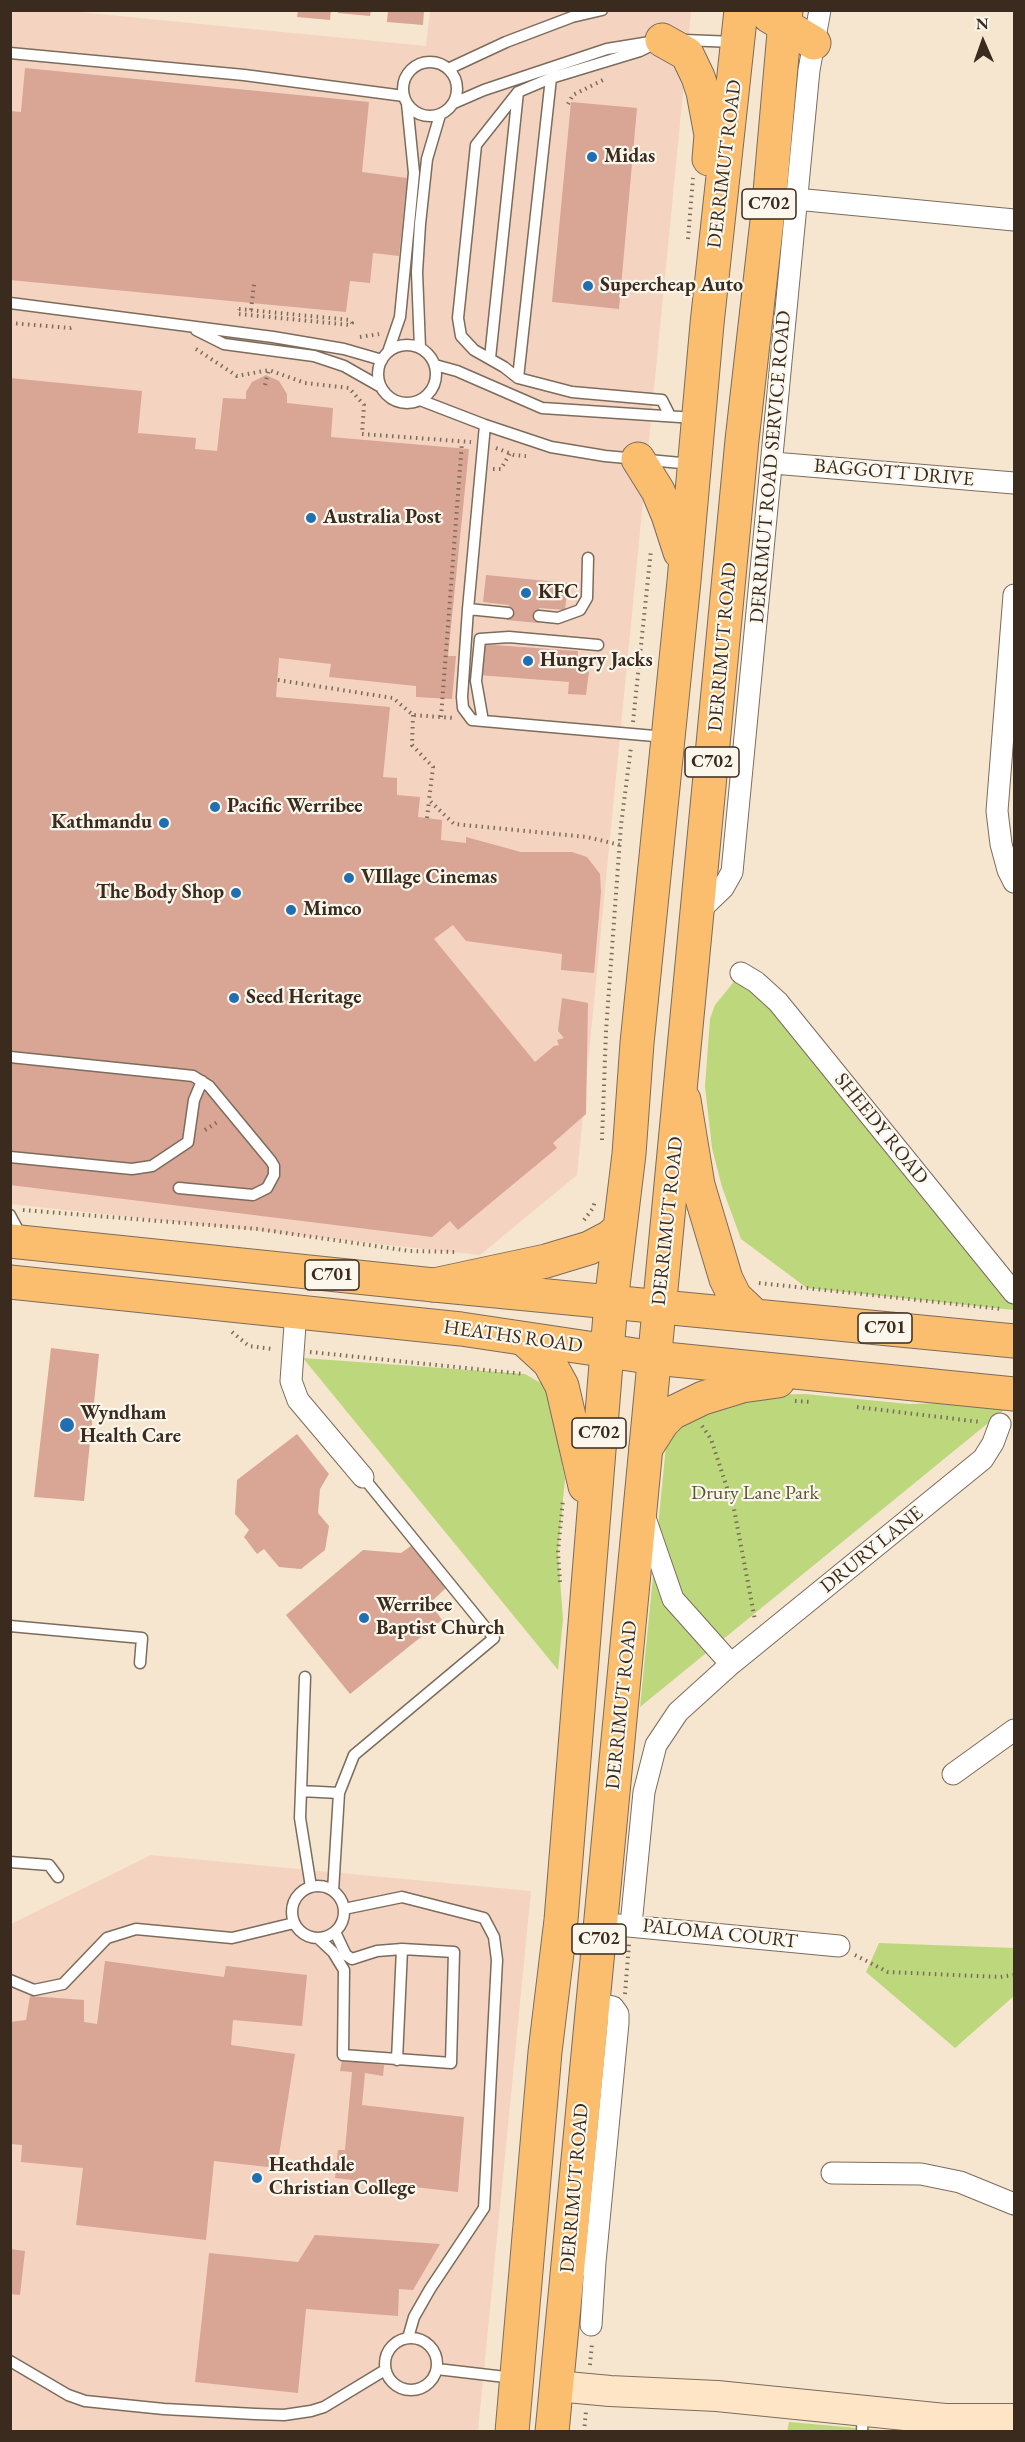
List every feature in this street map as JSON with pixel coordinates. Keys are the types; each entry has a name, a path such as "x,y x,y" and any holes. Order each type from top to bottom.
{"main road":[{"path":"740,26 777,16 814,43"},
{"name":"DERRIMUT ROAD","path":"552,2432 568,2378 605,2009 616,1925 641,1506 742,440 769,203 777,16"},
{"name":"DERRIMUT ROAD","path":"512,2432 545,2052 561,1920 606,1349 629,1154 637,1043 684,581 693,464 684,417 707,324 740,26"},
{"path":"662,40 687,54 694,66 704,92 711,135 697,281 707,324"},
{"path":"684,417 742,440"},
{"path":"693,464 742,440"},
{"path":"638,459 658,491 678,541 684,581"},
{"path":"681,1084 698,1185 726,1279 735,1297 755,1316"},
{"path":"434,1285 546,1261 589,1248 610,1238 619,1228"},
{"name":"HEATHS ROAD","path":"24,1242 434,1285 1014,1341"},
{"path":"230,1264 282,1283 293,1296 296,1311"},
{"name":"HEATHS ROAD","path":"10,1282 460,1329 525,1340 606,1349 818,1388 1014,1394"},
{"path":"525,1340 549,1362 562,1386 592,1517"},
{"path":"646,1448 662,1423 672,1413 742,1386 818,1388"},
{"path":"561,1920 616,1925"},
{"path":"545,2052 562,2018 570,2009 579,2004 605,2009"},
{"path":"517,2379 568,2378"}],"street":[{"name":"DERRIMUT ROAD SERVICE ROAD","path":"698,912 723,888 732,872 809,70 820,10"},
{"path":"796,199 1014,220"},
{"name":"BAGGOTT DRIVE","path":"772,463 1014,483"},
{"path":"1014,595 997,786 997,811 1008,842 1008,870 1014,882"},
{"name":"SHEEDY ROAD","path":"741,973 756,982 778,1002 1009,1301"},
{"path":"296,1311 291,1381 298,1400 363,1477"},
{"name":"DRURY LANE","path":"616,1925 656,1745 678,1712 731,1664 983,1459 1000,1424"},
{"path":"641,1506 658,1563 673,1599 731,1664"},
{"path":"953,1774 1014,1730"},
{"name":"PALOMA COURT","path":"616,1925 838,1946"},
{"path":"832,2173 921,2174 960,2182 1014,2204"},
{"path":"581,2265 591,2325"},
{"path":"568,2378 610,2391 717,2396 863,2421 1014,2419"},
{"path":"945,2420 992,2432"}],"lane":[{"path":"448,69 506,42 572,17 602,10"},
{"path":"420,348 417,272 420,224 427,159 440,115 454,103 484,90 607,49 740,26"},
{"path":"662,40 640,51 552,78 518,92 476,145 458,318 461,336 474,350 490,358 518,378 572,392 662,400 684,417"},
{"path":"10,53 244,75 405,100 418,114 440,115"},
{"path":"10,303 273,337 385,356 404,345 420,348 429,355 435,365 436,381 427,396 420,400 402,403 386,394 381,387 378,373 385,356 400,317 414,173 405,100 405,79 416,66 432,62 448,69 458,89 454,103"},
{"path":"518,378 552,78"},
{"path":"490,358 518,92"},
{"path":"187,326 224,344 314,356 344,366 381,387"},
{"path":"435,365 457,370 543,408 684,417"},
{"path":"420,400 551,447 693,464"},
{"path":"485,425 468,609 463,708 478,720 669,738"},
{"path":"539,616 558,618 580,610 587,598 588,558"},
{"path":"468,609 508,613"},
{"path":"478,720 476,681 480,639 508,637 598,645"},
{"path":"10,1057 184,1075 209,1086 271,1161 274,1166 274,1175 267,1188 253,1195 179,1188"},
{"path":"10,1157 132,1169 152,1166 188,1142 194,1100 202,1081"},
{"path":"12,1212 24,1242"},
{"path":"333,1891 339,1793 354,1755 494,1638 363,1477"},
{"path":"10,1626 142,1638 140,1663"},
{"path":"304,1677 300,1818 311,1887"},
{"path":"302,1791 339,1793"},
{"path":"10,1862 49,1865 58,1877"},
{"path":"318,1938 335,1932 341,1925 344,1909 341,1900 333,1891 320,1886 311,1887 296,1897 292,1914 294,1923 300,1930 318,1938 333,1952 344,1970 343,2055 451,2063 454,1952 402,1949 377,1951 352,1959 346,1955 335,1932"},
{"path":"344,1909 402,1897 484,1918 494,1937 497,1960 484,2208 430,2289 414,2317 408,2338"},
{"path":"10,1980 34,1990 63,1984 107,1938 136,1929 232,1938 294,1923"},
{"path":"397,2060 402,1949"},
{"path":"408,2338 416,2338 430,2346 437,2360 434,2378 428,2385 409,2391 396,2386 388,2378 385,2370 386,2353 393,2344 408,2338"},
{"path":"10,2361 68,2395 85,2401 164,2409 284,2415 324,2407 385,2370"},
{"path":"437,2369 517,2379"}],"path":[{"path":"568,104 573,95 613,73"},
{"path":"251,310 254,284"},
{"path":"239,309 251,310 350,320 352,323 350,325 239,314 239,309"},
{"path":"10,323 70,328 84,323"},
{"path":"192,346 237,376 269,370 305,383 349,388 364,405 362,434 483,443 514,455 536,457"},
{"path":"441,717 462,442"},
{"path":"601,1148 606,1031 620,845 651,549"},
{"path":"278,680 393,698 413,715 478,720"},
{"path":"413,715 412,745 433,767 427,818"},
{"path":"429,800 454,824 588,837 620,845"},
{"path":"580,1226 593,1208 598,1191"},
{"path":"12,1212 258,1230 410,1251 462,1252"},
{"path":"726,1279 1009,1301"},
{"path":"249,1347 525,1374"},
{"path":"789,1401 818,1388"},
{"path":"691,1404 698,1420 711,1439 734,1509 755,1616 755,1646"},
{"path":"850,1406 1000,1424"},
{"path":"561,1586 558,1552 564,1489"},
{"path":"605,2009 625,1992 616,1925"},
{"path":"838,1946 888,1972 1000,1977 1014,1975"},
{"path":"568,2378 592,2344 591,2325"}],"shaded area":[{"name":"Pacific Werribee","path":"11,11 68,11 426,46 430,11 691,11 577,1175 480,1255 11,1204"},
{"name":"Heathdale Christian College","path":"151,1855 531,1891 478,2431 11,2432 11,1924"}],"green space":[{"path":"741,973 1014,1294 1014,1310 807,1288 741,1239 722,1187 712,1148 705,1086 710,1019 715,1005"},
{"path":"303,1358 525,1374 546,1386 565,1479 558,1552 563,1619 558,1670"},
{"name":"Drury Lane Park","path":"805,1394 909,1404 978,1402 1009,1406 640,1707 667,1436 685,1416 763,1395"},
{"path":"879,1943 1014,1948 1014,1996 955,2048 866,1972"},
{"path":"789,2422 891,2431 787,2432"}],"building":[{"path":"298,10 331,10 330,20 297,17"},
{"path":"338,10 371,10 370,16 338,13"},
{"path":"388,10 424,10 423,25 387,22"},
{"path":"25,68 369,102 362,172 407,178 399,256 373,253 370,283 350,281 346,312 10,280 10,111 21,112"},
{"path":"571,102 637,108 619,309 552,302"},
{"name":"Pacific Werribee","path":"266,375 279,381 287,394 287,403 333,408 331,437 469,449 448,656 456,656 452,699 416,697 416,686 329,677 331,664 279,658 276,697 390,707 383,777 397,778 397,795 420,797 418,817 442,820 441,840 466,843 466,837 521,852 572,852 587,857 600,874 601,892 594,973 561,970 562,954 466,941 453,925 434,939 535,1062 554,1046 559,1045 557,1040 564,1038 558,1031 562,998 588,1003 586,1114 553,1143 557,1148 458,1230 450,1221 432,1237 10,1185 10,378 142,391 138,433 196,438 195,449 217,451 223,398 246,399 246,392 252,382"},
{"name":"KFC","path":"486,575 568,583 565,610 539,608 538,623 507,620 509,605 483,602"},
{"name":"Hungry Jacks","path":"480,644 578,651 577,670 589,671 586,695 568,694 569,682 478,675"},
{"name":"Wyndham Health Care","path":"51,1348 99,1354 84,1501 34,1497"},
{"path":"297,1434 329,1474 320,1489 318,1513 329,1526 325,1550 301,1569 279,1567 264,1549 257,1554 244,1537 249,1530 235,1514 237,1480"},
{"name":"Werribee Baptist Church","path":"411,1546 447,1587 430,1603 442,1620 350,1694 286,1615 363,1550 401,1553"},
{"path":"105,1961 224,1977 226,1966 307,1975 302,2026 233,2020 231,2045 295,2054 277,2168 214,2161 206,2240 76,2225 83,2168 21,2162 22,2145 10,2144 10,2022 26,2020 30,1996 84,2000 84,2022 97,2024"},
{"path":"342,2060 384,2065 383,2076 365,2073 362,2105 464,2117 458,2192 335,2178 338,2150 345,2150 352,2072 340,2071"},
{"path":"315,2235 440,2244 413,2290 399,2289 398,2316 306,2309 298,2393 195,2382 209,2253 298,2262"},
{"path":"10,2249 25,2251 20,2295 10,2294"}],"place":[{"name":"Midas","path":"592,157"},
{"name":"Supercheap Auto","path":"588,286"},
{"name":"Australia Post","path":"311,518"},
{"name":"KFC","path":"526,593"},
{"name":"Hungry Jacks","path":"528,661"},
{"name":"Pacific Werribee","path":"215,807"},
{"name":"Kathmandu","path":"164,823"},
{"name":"VIllage Cinemas","path":"349,878"},
{"name":"The Body Shop","path":"236,893"},
{"name":"Mimco","path":"291,910"},
{"name":"Seed Heritage","path":"234,998"},
{"name":"Wyndham Health Care","path":"67,1425"},
{"name":"Werribee Baptist Church","path":"364,1618"},
{"name":"Heathdale Christian College","path":"257,2178"}]}
